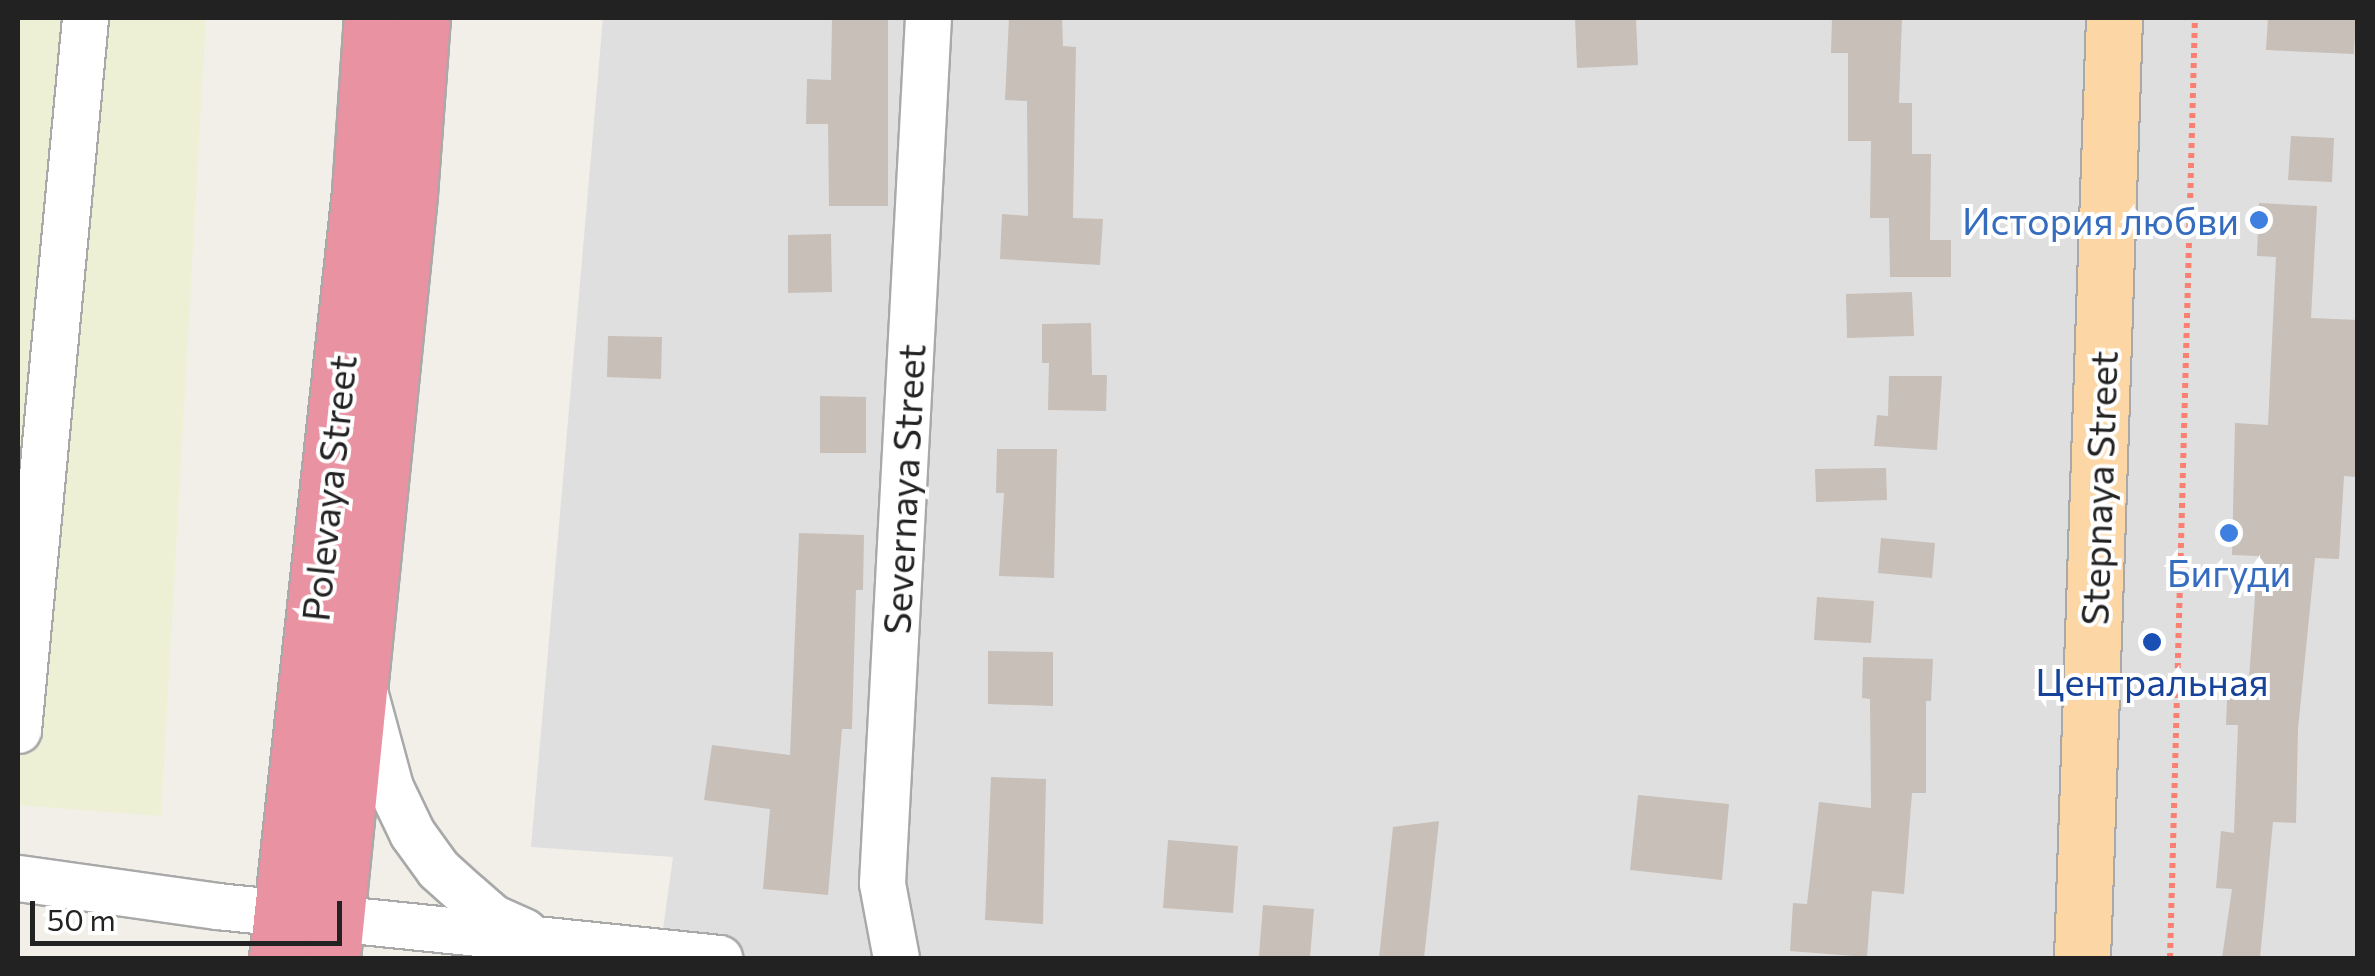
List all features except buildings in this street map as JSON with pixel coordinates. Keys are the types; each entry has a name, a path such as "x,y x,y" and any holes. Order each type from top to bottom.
{"highway":[{"name":"Polevaya Street","path":"279,936 360,192 372,18"},
{"name":"Polevaya Street","path":"334,938 409,194 422,18"}],"main road":[{"name":"Stepnaya Street","path":"2082,958 2114,18"}],"street":[{"path":"18,730 84,18"},
{"name":"Severnaya Street","path":"896,958 882,883 928,18"},
{"path":"359,672 390,787 412,832 438,869 492,917 539,938"},
{"path":"18,878 279,936 539,938 719,958"},
{"path":"439,958 539,938"}],"path":[{"path":"2170,958 2196,18"}],"shaded area":[{"path":"603,18 2357,18 2357,958 659,958 673,857 531,847"}],"green space":[{"path":"18,18 206,18 161,816 18,805"}],"place":[{"name":"История любви","path":"2259,220"},
{"name":"Бигуди","path":"2229,533"},
{"name":"Центральная","path":"2152,642"}]}
